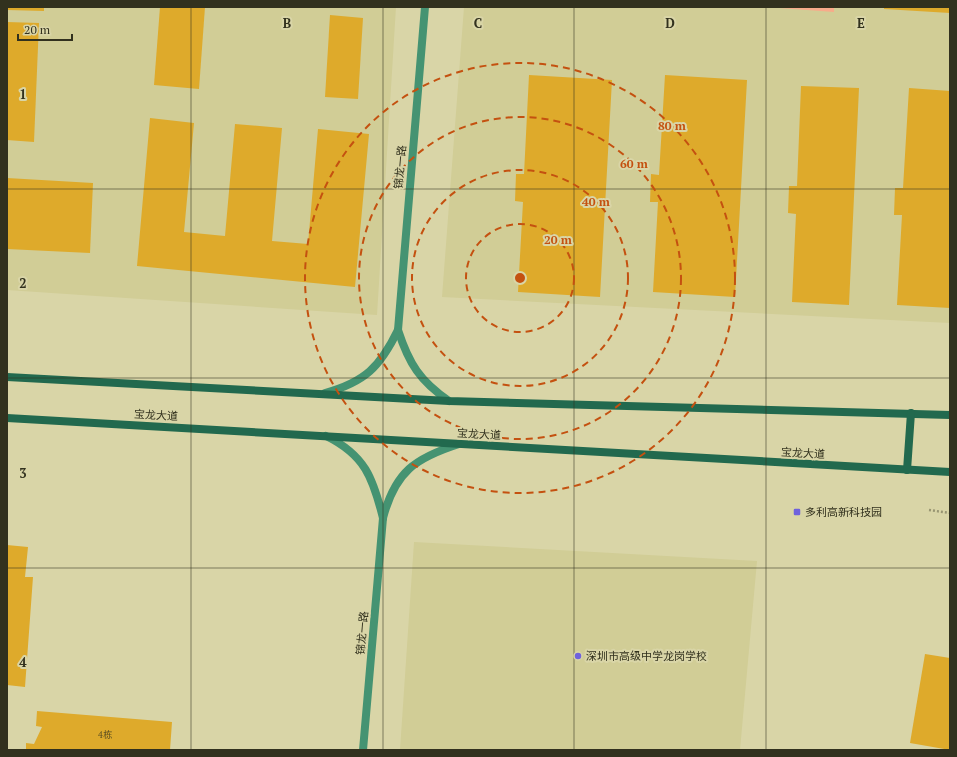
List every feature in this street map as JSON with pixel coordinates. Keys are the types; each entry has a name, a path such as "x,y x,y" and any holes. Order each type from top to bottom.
{"main road":[{"path":"7,377 449,401 950,415"},
{"path":"907,470 911,413"},
{"name":"宝龙大道","path":"7,418 950,472"}],"street":[{"name":"锦龙一路","path":"425,7 398,330 404,350 416,371 430,388 449,401"},
{"name":"锦龙一路","path":"322,394 347,387 369,373 387,352 398,330"},
{"name":"锦龙一路","path":"326,436 344,445 359,460 370,477 383,518"},
{"name":"锦龙一路","path":"364,750 383,518 388,497 400,478 418,461 437,451 460,444"}],"path":[{"path":"929,510 950,513"}],"shaded area":[{"path":"7,7 396,7 377,315 7,290"},
{"path":"464,7 950,7 950,323 442,297"},
{"path":"766,7 834,7 834,12"},
{"name":"深圳市高级中学龙岗学校","path":"414,542 757,561 740,750 400,750"}],"building":[{"path":"7,7 44,7 44,11 7,10"},
{"path":"160,7 205,7 199,89 154,85"},
{"path":"884,7 950,7 950,13 884,9"},
{"path":"330,15 363,18 358,99 325,97"},
{"path":"7,22 39,23 34,142 7,140"},
{"path":"529,75 612,80 600,297 518,292 523,202 515,201 516,174 524,174"},
{"path":"665,75 747,80 735,297 653,292 658,202 650,202 651,174 659,175"},
{"path":"801,86 859,88 849,305 792,302 796,214 788,213 789,186 797,186"},
{"path":"909,88 950,91 950,308 897,305 902,215 894,215 895,188 903,188"},
{"path":"150,118 194,123 184,232 225,236 235,124 282,128 272,241 308,244 318,129 369,134 355,287 137,266"},
{"path":"7,178 93,183 90,253 7,249"},
{"path":"7,545 28,547 25,577 33,577 25,687 7,685"},
{"path":"925,654 950,658 950,750 910,743"},
{"path":"37,711 172,722 170,750 26,750 26,743 34,744 42,727 36,726"}],"place":[{"name":"多利高新科技园","path":"797,512"},
{"name":"深圳市高级中学龙岗学校","path":"578,656"}]}
